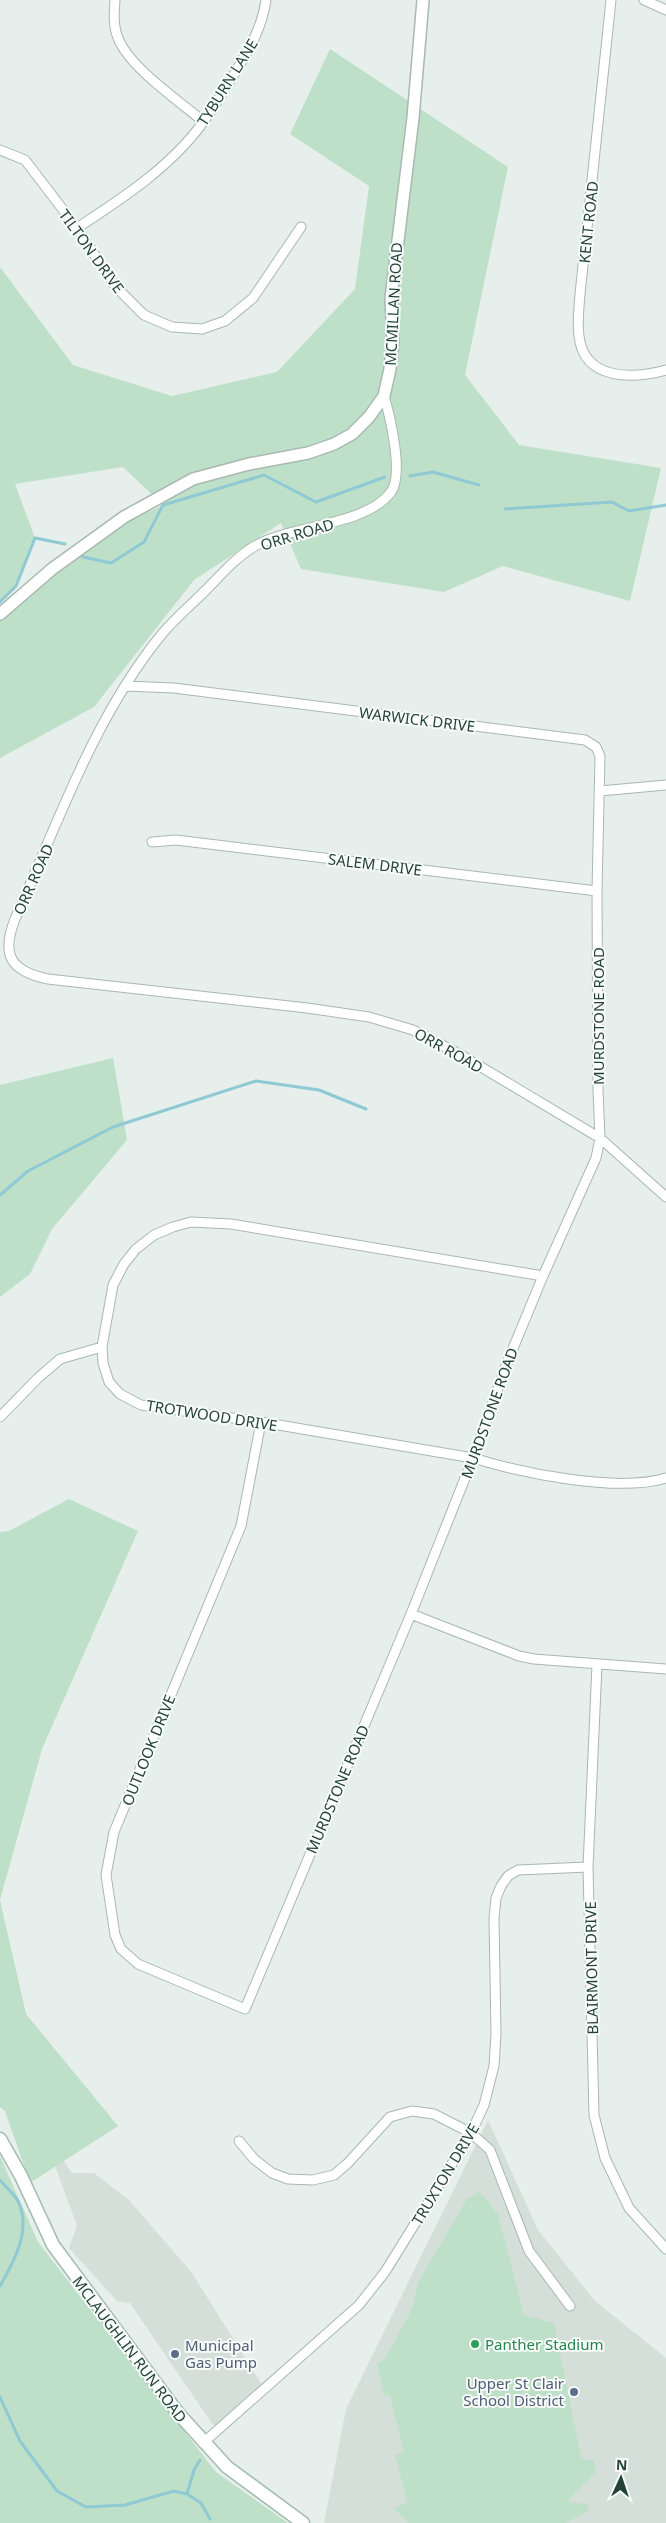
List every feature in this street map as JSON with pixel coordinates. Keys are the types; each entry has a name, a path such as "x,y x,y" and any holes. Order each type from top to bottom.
{"main road":[{"name":"MCLAUGHLIN RUN ROAD","path":"0,2139 63,2260 178,2413 203,2444 227,2467 303,2523"}],"street":[{"path":"115,0 114,18 118,38 129,58 204,122"},
{"name":"TYBURN LANE","path":"77,228 127,195 173,156 204,122 253,43 264,15 266,0"},
{"name":"MCMILLAN ROAD","path":"0,614 52,569 124,517 193,479 250,464 308,454 334,444 352,434 369,417 384,396 392,351 391,298 413,118 423,0"},
{"name":"KENT ROAD","path":"611,0 580,294 579,338 585,355 593,366 611,374 629,377 666,370"},
{"path":"644,0 666,10"},
{"name":"TILTON DRIVE","path":"0,150 25,160 77,228 115,286 144,315 172,328 202,329 225,321 254,298 301,227"},
{"name":"ORR ROAD","path":"384,396 391,422 396,478 392,491 380,503 342,520 272,538 254,546 227,569 162,633 124,686 101,728 10,933 9,954 21,970 34,976 48,979 360,1016 413,1030 461,1055 600,1138 666,1197"},
{"name":"WARWICK DRIVE","path":"124,686 174,688 585,740 596,747 600,756 600,791"},
{"path":"600,791 666,785"},
{"name":"MURDSTONE ROAD","path":"245,2009 411,1614 542,1276 596,1158 600,1138 597,891 600,791"},
{"name":"SALEM DRIVE","path":"152,842 170,839 597,891"},
{"name":"TROTWOOD DRIVE","path":"542,1276 230,1224 191,1222 154,1235 136,1249 124,1264 113,1285 102,1347 103,1363 109,1382 120,1394 141,1405 261,1422 473,1458 497,1466 584,1480 628,1484 666,1478"},
{"path":"0,1417 38,1378 60,1359 102,1347"},
{"name":"OUTLOOK DRIVE","path":"245,2009 138,1964 121,1949 115,1935 106,1875 114,1832 241,1526 261,1422"},
{"path":"411,1614 519,1656 550,1662 666,1669"},
{"name":"BLAIRMONT DRIVE","path":"597,1665 588,1867 594,2115 605,2158 629,2208 666,2249"},
{"name":"TRUXTON DRIVE","path":"203,2444 359,2305 386,2272 471,2133 484,2105 494,2066 496,2034 494,1918 501,1886 508,1876 518,1870 588,1867"},
{"path":"239,2141 254,2160 272,2172 288,2179 313,2180 334,2175 348,2163 390,2117 412,2111 434,2114 471,2133 490,2150 530,2251 570,2306"}],"shaded area":[{"path":"488,2120 538,2230 595,2301 666,2358 666,2523 324,2523 346,2409"},
{"path":"62,2159 72,2173 94,2173 129,2200 192,2273 262,2385 215,2428 130,2303 117,2301 69,2248 77,2226 54,2163"}],"green space":[{"path":"330,49 508,167 465,375 519,445 661,468 630,601 503,566 444,592 301,569 281,523 194,580 94,707 0,758 0,617 96,537 163,505 123,467 15,484 35,538 16,586 0,602 0,267 73,365 172,396 277,372 355,289 369,186 290,134"},
{"path":"113,1058 127,1140 52,1229 30,1274 0,1297 0,1085"},
{"path":"69,1499 138,1531 42,1749 0,1900 0,1532 9,1531"},
{"path":"0,1900 26,2014 118,2126 30,2183 5,2111 0,2107"},
{"path":"0,2156 38,2242 216,2472 288,2523 0,2523"},
{"name":"Panther Stadium","path":"479,2191 498,2214 524,2315 554,2323 581,2457 587,2461 593,2459 596,2472 567,2501 589,2505 588,2511 566,2523 409,2523 394,2509 407,2502 395,2455 404,2452 390,2395 384,2396 377,2364 385,2359 412,2309 418,2283 468,2197 472,2197"}],"waterway":[{"path":"410,476 433,472 479,485"},
{"path":"83,557 111,563 144,542 163,505 264,475 316,502 385,477"},
{"path":"505,509 612,502 629,511 666,505"},
{"path":"0,602 16,586 35,538 65,544"},
{"path":"0,1195 28,1171 113,1127 256,1081 319,1090 366,1109"},
{"path":"0,2180 18,2201 23,2223 20,2245 16,2256 0,2286"},
{"path":"0,2397 20,2441 57,2491 86,2507 125,2505 174,2491 187,2494 201,2503 210,2519"},
{"path":"187,2494 194,2470 200,2460"}],"place":[{"name":"Panther Stadium","path":"475,2344"},
{"name":"Municipal Gas Pump","path":"175,2354"},
{"name":"Upper St Clair School District","path":"574,2392"}]}
